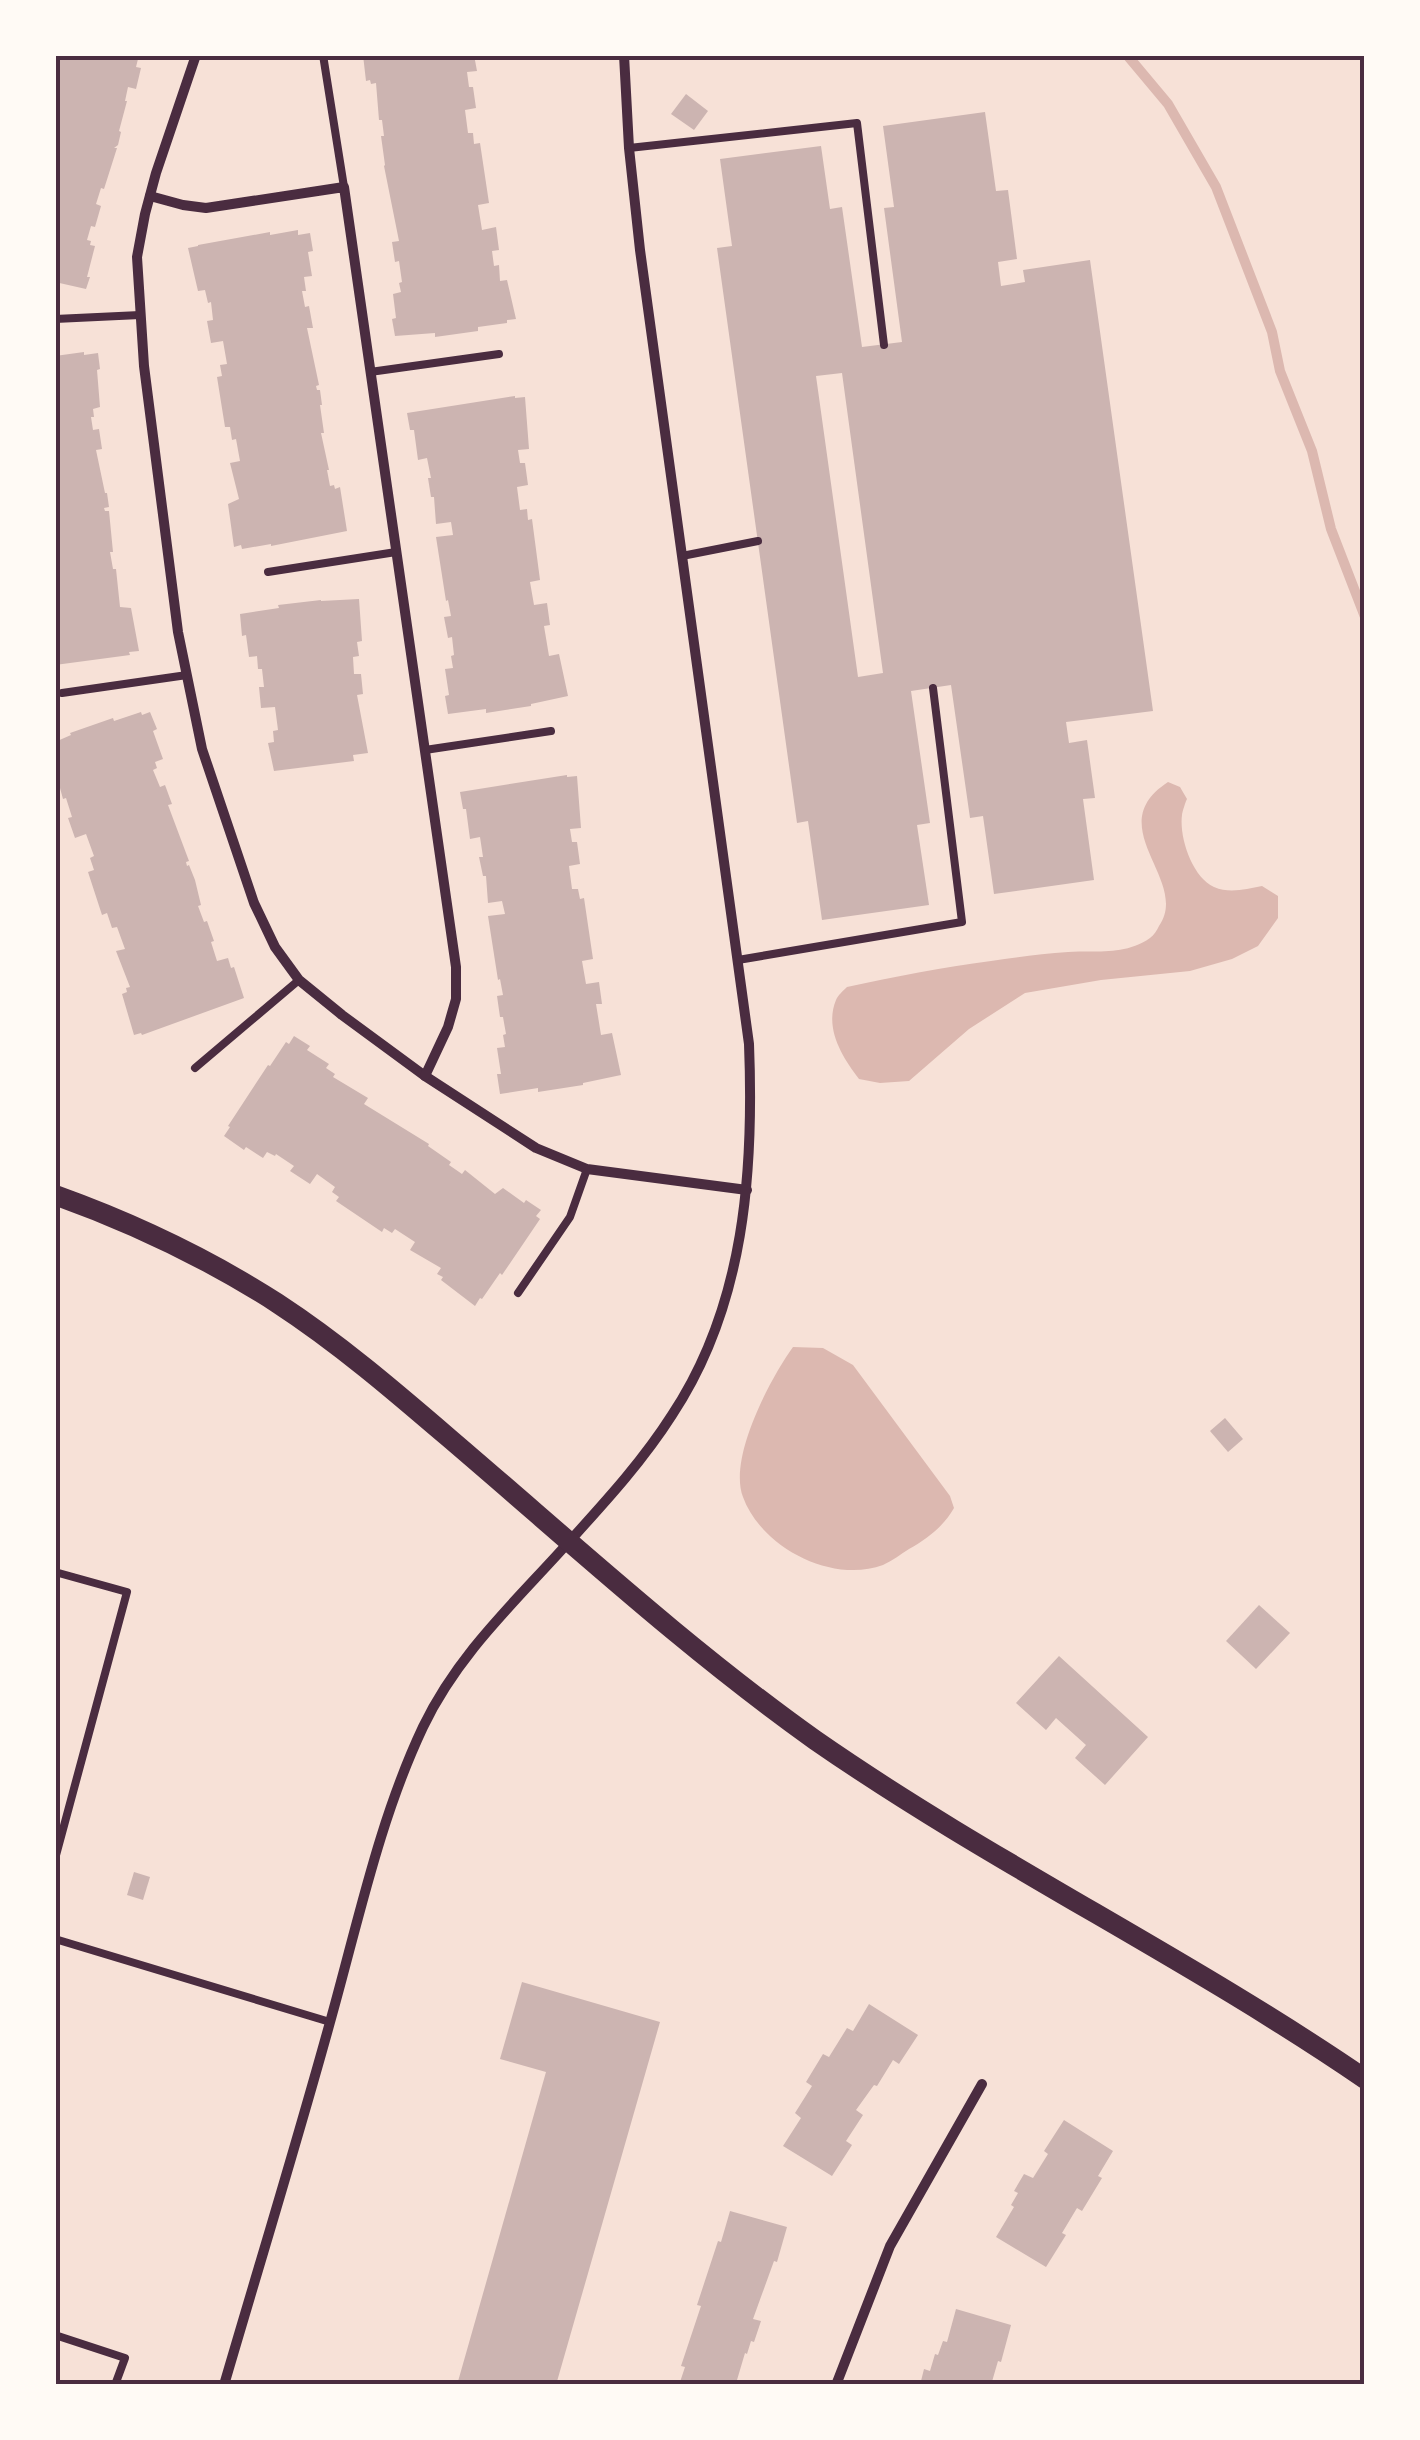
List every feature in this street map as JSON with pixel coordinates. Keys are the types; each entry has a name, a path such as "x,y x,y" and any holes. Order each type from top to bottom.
{"main road":[{"path":"55,1195 144,1229 278,1304 392,1389 736,1679 814,1739 895,1793 1169,1955 1365,2078"}],"street":[{"path":"196,55 150,196 137,257 144,366 178,632 202,749 254,903 275,947 299,980 425,1076 536,1148 587,1169 747,1190"},
{"path":"224,2385 388,1816 406,1766 447,1682 476,1642 635,1468 675,1412 725,1302 739,1241 752,1116 749,1044 640,250 628,148 624,55"},
{"path":"150,196 206,208 344,187 456,968 456,999 425,1076"},
{"path":"836,2385 890,2246 982,2084"}],"lane":[{"path":"323,55 344,187"},
{"path":"628,148 857,123 884,345"},
{"path":"55,318 140,314"},
{"path":"370,372 499,354"},
{"path":"682,556 758,540"},
{"path":"268,572 396,552"},
{"path":"62,693 187,675"},
{"path":"738,960 962,922 933,688"},
{"path":"425,750 551,730"},
{"path":"195,1068 299,980"},
{"path":"518,1293 570,1217 587,1169"},
{"path":"55,1572 127,1592 55,1859"},
{"path":"55,1939 330,2022"},
{"path":"55,2335 125,2358 115,2385"}],"shaded area":[{"path":"1168,782 1180,787 1187,799 1182,815 1185,845 1199,875 1214,887 1238,890 1262,886 1278,896 1278,918 1258,946 1232,959 1190,971 1025,993 969,1029 909,1081 880,1083 859,1079 842,1052 832,1022 836,1000 847,987 1010,958 1120,950 1151,937 1166,908 1164,890 1143,835 1142,817 1149,799"},
{"path":"793,1347 823,1348 853,1365 950,1496 954,1508 940,1526 883,1565 863,1570 842,1569 801,1557 765,1531 743,1497 741,1462 746,1441 773,1378"}],"building":[{"path":"55,55 139,55 136,67 141,68 136,89 128,87 118,145 96,204 101,206 95,227 91,226 87,240 95,246 86,289 55,282"},
{"path":"363,55 474,55 477,71 467,72 476,108 465,110 468,133 473,133 474,144 480,143 489,203 478,205 482,230 496,227 499,250 492,251 494,266 499,265 500,281 507,280 516,319 478,327 478,331 435,337 435,333 395,336 393,294 401,292 402,282 392,242 399,241 384,166 376,83 366,81"},
{"path":"686,94 708,111 694,130 671,114"},
{"path":"985,112 996,191 1008,190 1017,259 998,262 1001,286 1025,282 1023,270 1090,260 1153,711 1066,722 1069,743 1087,740 1095,798 1083,799 1094,880 994,894 983,816 970,818 951,685 911,691 930,823 917,825 929,905 822,920 808,821 797,823 717,248 732,246 720,159 821,146 830,209 842,207 862,347 902,342 884,208 894,207 883,126","holes":["842,373 883,673 858,677 816,376"]},
{"path":"298,230 298,235 310,233 313,251 308,252 312,276 304,277 306,291 302,291 313,328 307,328 319,385 316,386 320,390 321,433 330,486 340,487 347,531 242,549 241,545 234,547 228,504 239,499 230,463 240,461 236,439 232,440 230,427 225,427 217,377 222,376 220,365 227,364 223,341 211,343 207,321 213,320 211,302 208,303 205,290 198,291 188,248"},
{"path":"98,353 100,407 93,409 91,417 93,430 99,429 102,449 96,450 107,493 109,507 104,508 109,511 110,552 120,607 131,608 139,651 55,665 55,356"},
{"path":"525,397 529,449 518,450 520,463 525,463 528,485 517,487 520,510 527,509 528,520 532,519 540,580 530,582 534,605 547,603 550,625 544,626 549,656 559,654 568,696 486,713 486,709 448,714 445,669 453,668 454,655 444,617 451,616 436,537 453,535 451,522 436,524 427,458 418,460 407,413"},
{"path":"359,599 362,641 357,642 359,656 353,657 354,674 361,674 363,694 357,695 368,753 353,755 354,761 274,771 268,743 274,742 273,731 278,730 275,707 261,708 262,669 258,669 257,656 249,657 240,614 279,608 278,605"},
{"path":"150,712 157,729 153,731 163,759 155,762 157,768 153,770 160,787 165,785 172,804 168,805 195,880 201,905 198,906 214,941 211,942 217,961 228,958 244,998 134,1035 122,994 130,987 116,951 125,949 117,927 112,928 107,913 102,915 88,872 94,870 90,858 94,856 86,834 75,838 66,798 63,799 60,788 55,789 55,742 113,718 114,721"},
{"path":"577,776 581,828 570,829 572,842 577,842 580,864 569,866 572,889 578,889 580,899 584,898 593,959 582,961 586,984 599,982 602,1004 596,1004 601,1035 612,1033 621,1075 583,1085 500,1094 497,1048 505,1047 506,1034 500,1017 497,996 503,995 488,916 505,914 502,901 488,903 486,876 479,857 483,857 480,837 470,839 460,792"},
{"path":"294,1036 329,1064 326,1068 335,1074 333,1077 368,1098 364,1104 429,1144 451,1162 449,1165 462,1174 465,1170 495,1194 503,1188 541,1210 536,1216 540,1219 502,1275 475,1306 441,1280 443,1277 437,1274 441,1268 410,1250 415,1242 395,1229 392,1233 384,1228 382,1232 336,1201 339,1197 332,1192 335,1187 317,1174 310,1184 290,1171 294,1166 276,1154 267,1152 263,1158 224,1136 268,1065"},
{"path":"1225,1418 1243,1439 1228,1452 1210,1431"},
{"path":"1259,1605 1290,1633 1256,1669 1226,1641"},
{"path":"1059,1656 1148,1737 1105,1785 1075,1758 1086,1745 1056,1718 1046,1730 1016,1703"},
{"path":"134,1872 150,1877 143,1900 127,1895"},
{"path":"522,1982 660,2022 556,2385 457,2385 546,2072 500,2059"},
{"path":"869,2004 918,2035 899,2064 893,2060 856,2110 863,2115 846,2141 852,2145 832,2176 783,2146 801,2118 795,2113 812,2086 806,2082 823,2054 829,2057 847,2028 853,2031"},
{"path":"1064,2120 1113,2151 1098,2176 1102,2178 1082,2211 1077,2208 1046,2267 996,2237 1014,2207 1011,2205 1018,2193 1014,2191 1024,2174 1033,2178 1048,2154 1044,2151"},
{"path":"730,2211 787,2227 753,2319 761,2321 737,2380 750,2385 679,2385 685,2367 681,2366 701,2306 697,2305"},
{"path":"956,2309 1011,2325 991,2385 920,2385 924,2369 930,2371 935,2354 938,2355 943,2341 947,2342"}],"waterway":[{"path":"1127,55 1168,104 1216,187 1272,332 1280,371 1312,451 1331,529 1365,617"}]}
